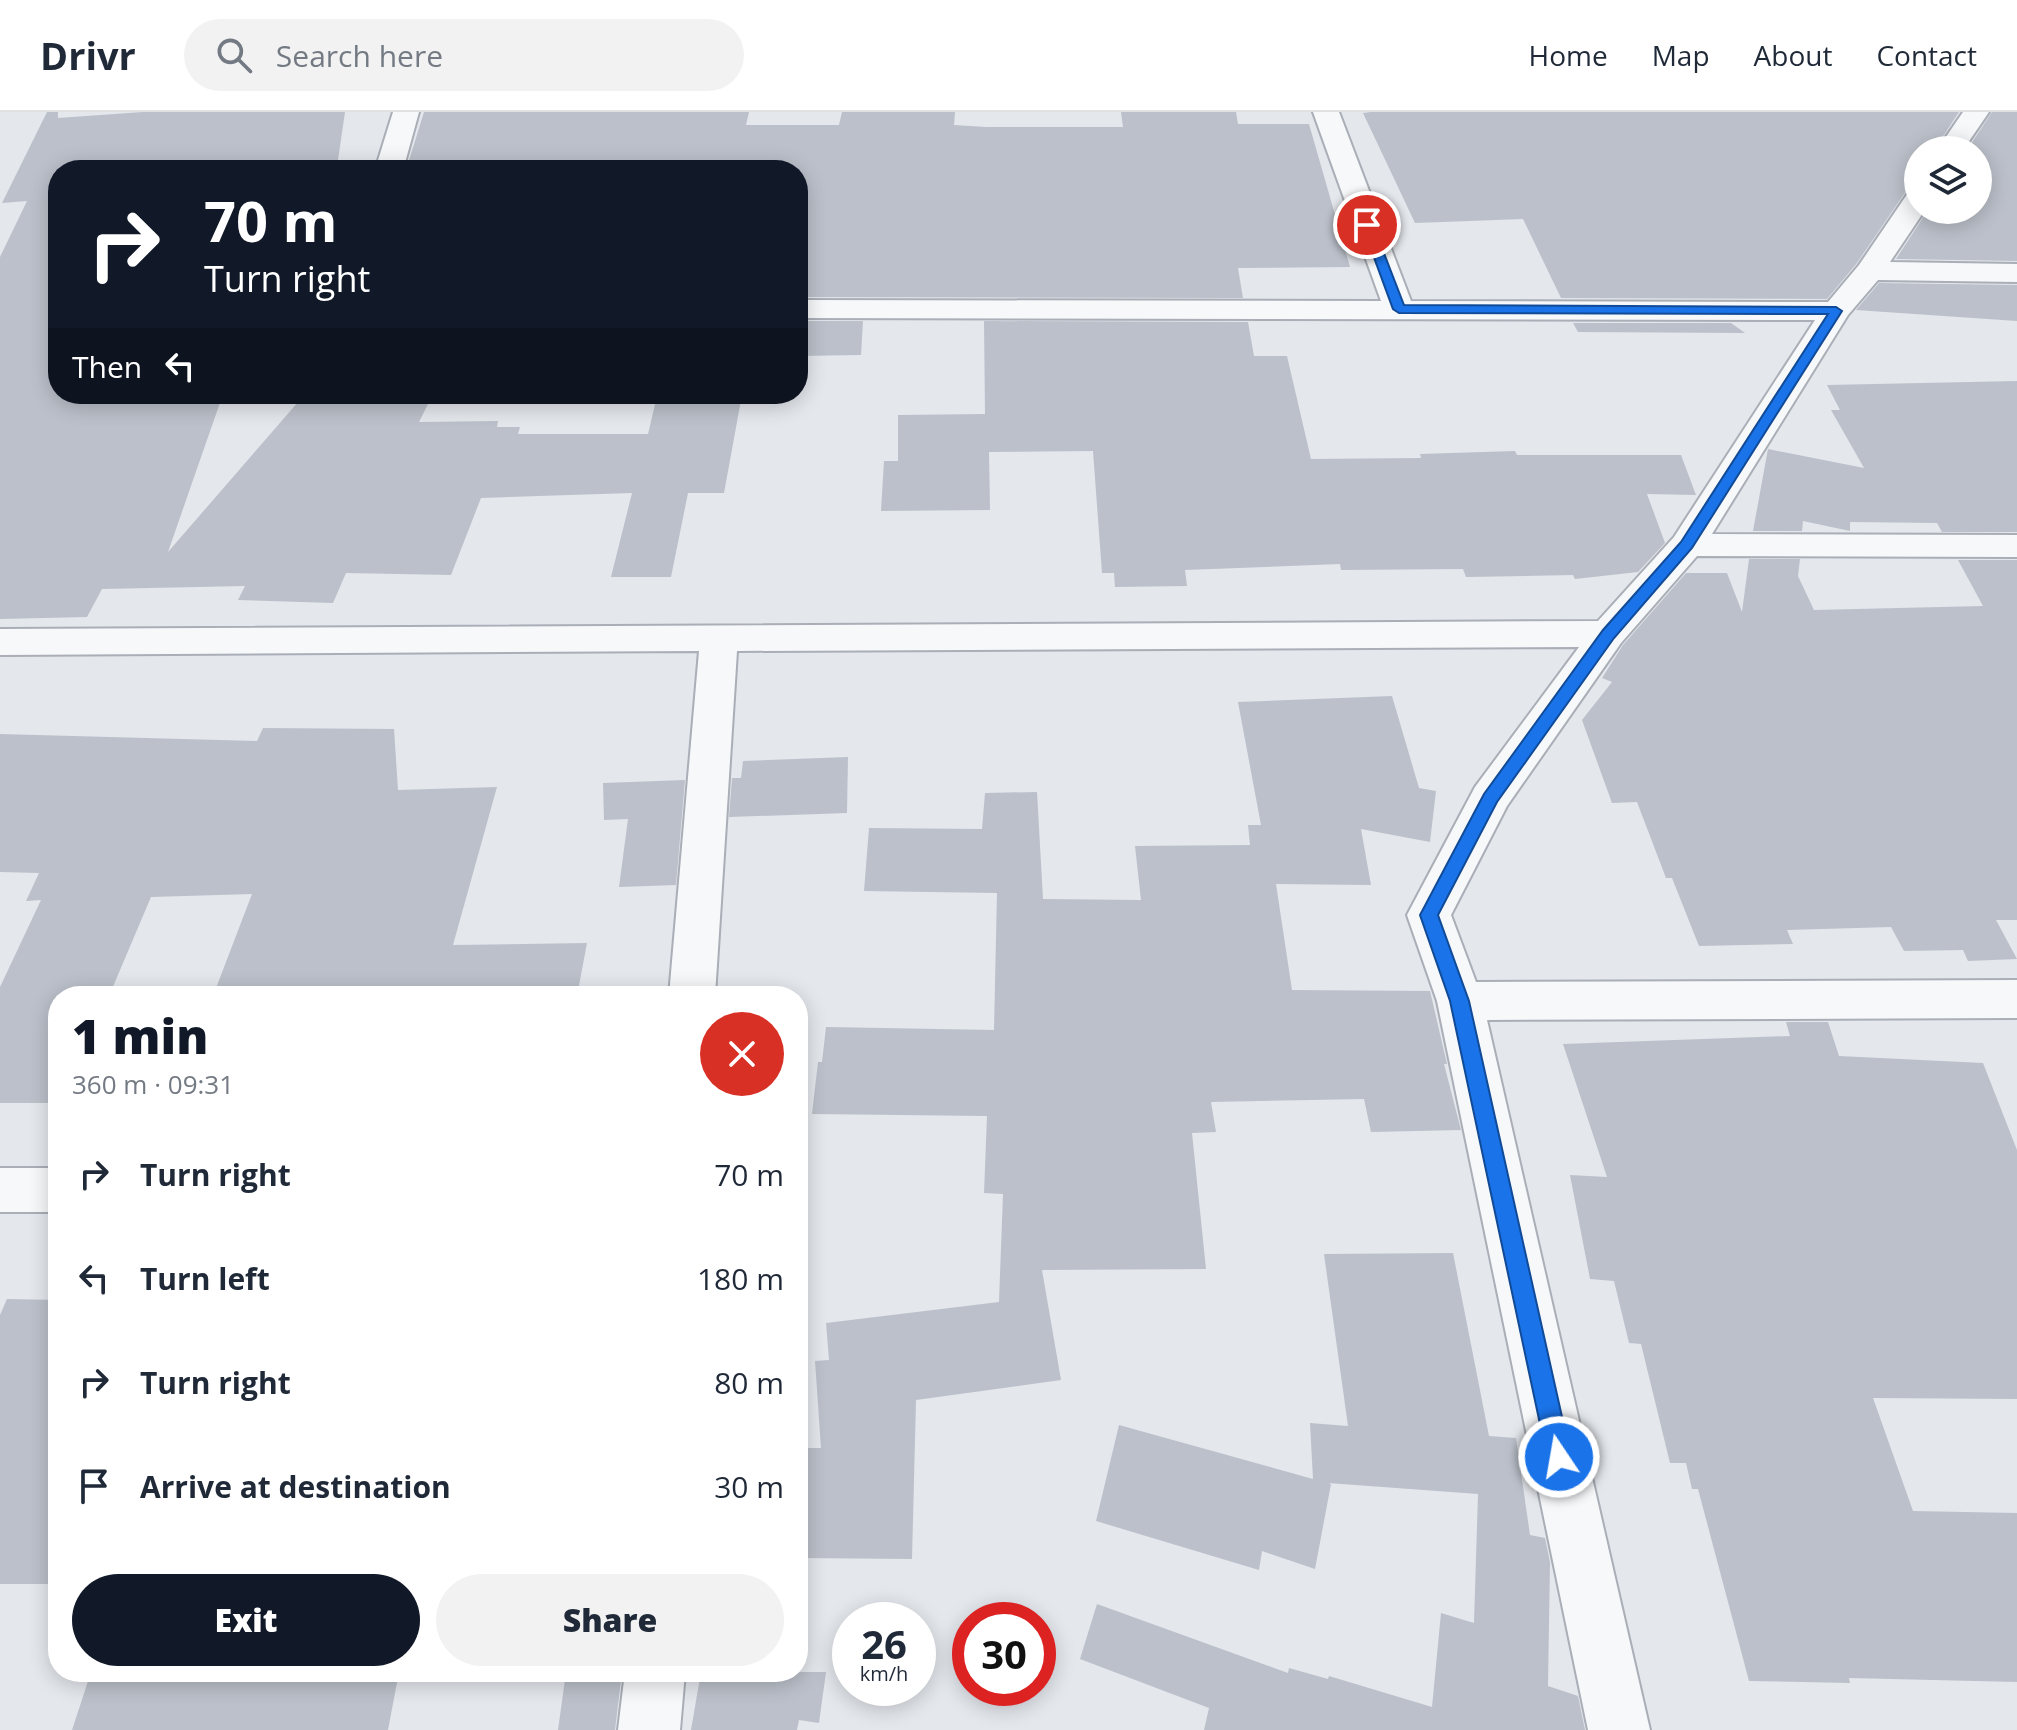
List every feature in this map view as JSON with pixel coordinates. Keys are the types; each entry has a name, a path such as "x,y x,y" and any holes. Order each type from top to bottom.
{"street":[{"path":"392,160 406,112"},
{"path":"1326,112 1399,309"},
{"path":"1960,136 1976,112"},
{"path":"1619,1730 1460,1001 1429,915 1490,798 1608,634 1687,545 1836,311 1870,271 1904,220"},
{"path":"1870,271 2017,273"},
{"path":"808,309 1836,311"},
{"path":"1687,545 2017,546"},
{"path":"0,642 1608,634"},
{"path":"693,986 719,639"},
{"path":"1460,1001 2017,999"},
{"path":"0,1190 48,1190"},
{"path":"649,1730 654,1682"}],"building":[{"path":"47,112 58,112 58,118 143,112 345,112 338,160 48,160 48,404 220,404 168,552 296,404 428,404 419,422 498,421 497,427 520,427 518,434 648,434 655,404 740,404 724,493 688,493 671,577 611,577 632,493 481,498 451,575 346,573 333,603 238,600 245,586 102,589 87,617 0,619 0,257 27,201 2,203"},
{"path":"424,112 749,112 746,125 839,125 842,112 955,112 954,125 1123,127 1121,112 1236,112 1238,124 1309,124 1350,267 1238,268 1243,298 808,297 808,160 409,160"},
{"path":"1959,112 1943,136 1904,136 1904,194 1857,263 1827,299 1561,298 1523,219 1415,223 1363,113"},
{"path":"1992,112 2017,112 2017,261 1896,259 1919,224 1992,224 1992,136 1976,136"},
{"path":"1879,283 2017,285 2017,321 1856,310"},
{"path":"808,321 863,321 861,355 808,356"},
{"path":"984,321 1248,322 1254,356 1287,356 1311,459 1421,458 1420,454 1515,451 1517,455 1681,455 1696,495 1647,494 1665,543 1638,572 1575,579 1573,575 1466,577 1463,569 1341,570 1340,564 1185,570 1187,586 1115,587 1114,573 1102,573 1093,451 989,452 990,510 881,511 884,461 898,461 898,415 985,414"},
{"path":"1573,323 1731,323 1745,333 1578,332"},
{"path":"2017,381 2017,532 1942,532 1937,523 1850,522 1850,531 1803,521 1802,531 1753,531 1768,449 1864,468 1831,410 1840,410 1827,385"},
{"path":"1749,559 1800,559 1798,576 1814,610 1983,606 1958,560 2017,560 2017,920 1996,920 2017,959 1968,961 1963,950 1904,951 1891,927 1787,930 1793,944 1699,946 1672,878 1666,878 1637,802 1612,803 1582,720 1612,682 1602,678 1623,645 1686,573 1727,573 1742,612"},
{"path":"1392,696 1419,788 1436,791 1430,842 1361,829 1371,885 1276,884 1292,990 1430,991 1461,1130 1371,1132 1364,1099 1211,1102 1216,1132 1192,1133 1206,1269 1042,1270 1061,1380 916,1400 912,1559 808,1558 808,1448 821,1448 815,1361 829,1360 826,1323 999,1302 1003,1194 984,1193 987,1116 812,1114 826,1027 994,1030 997,893 864,891 869,828 982,829 985,793 1037,792 1043,899 1141,900 1135,846 1250,845 1248,825 1261,825 1238,702"},
{"path":"263,728 394,729 398,790 497,787 453,945 587,943 579,986 217,986 252,894 151,897 113,986 48,986 48,1103 0,1103 0,987 41,900 26,901 39,873 0,872 0,734 257,741"},
{"path":"848,757 847,813 729,817 732,778 741,778 743,761"},
{"path":"685,780 676,885 619,887 628,819 604,820 603,783"},
{"path":"1786,1022 1828,1022 1839,1056 1983,1063 2017,1150 2017,1399 1873,1398 1913,1511 2017,1513 2017,1682 1849,1678 1850,1683 1749,1681 1698,1489 1692,1489 1686,1463 1670,1463 1641,1344 1629,1343 1614,1281 1590,1279 1570,1175 1607,1177 1563,1044 1790,1036"},
{"path":"1453,1253 1489,1436 1516,1438 1530,1535 1545,1538 1550,1562 1548,1686 1578,1696 1585,1730 1204,1730 1209,1708 1080,1659 1097,1604 1288,1673 1289,1668 1328,1679 1329,1676 1432,1707 1441,1613 1474,1623 1478,1494 1328,1483 1331,1484 1315,1569 1262,1551 1259,1570 1096,1521 1119,1425 1313,1479 1310,1423 1348,1426 1324,1254"},
{"path":"7,1299 48,1300 48,1584 0,1584 0,1315"},
{"path":"808,1672 826,1672 819,1723 799,1720 797,1730 691,1730 699,1682 808,1682"},
{"path":"88,1682 397,1682 388,1730 72,1730"},
{"path":"565,1682 621,1682 615,1730 558,1730"}],"route":[{"path":"1367,225 1399,309 1836,311 1687,545 1608,634 1490,798 1429,915 1460,1001 1559,1457"}]}
